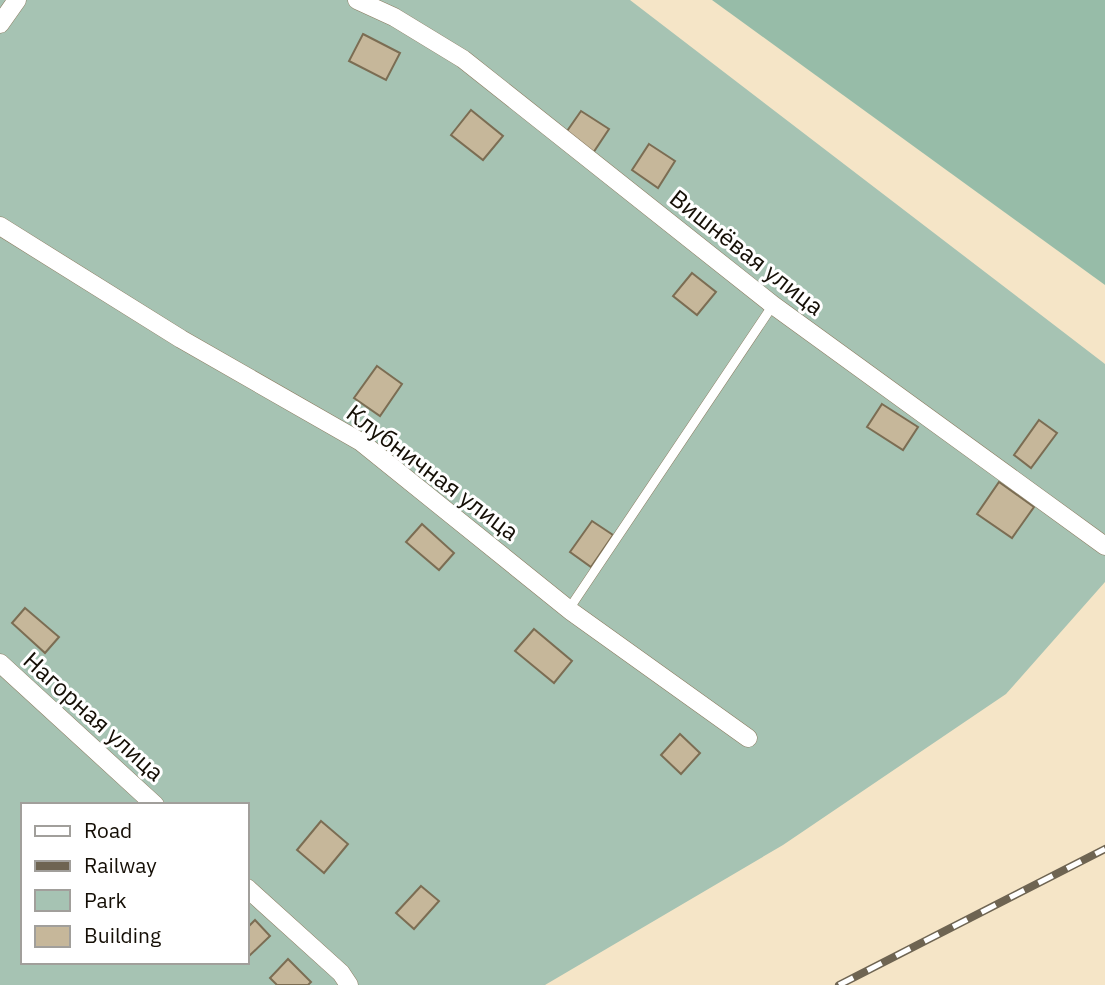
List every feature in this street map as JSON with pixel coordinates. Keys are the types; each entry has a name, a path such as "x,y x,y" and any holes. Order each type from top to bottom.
{"street":[{"path":"0,24 17,0"},
{"name":"Вишнёвая улица","path":"357,0 394,17 463,59 773,305 1105,546"},
{"name":"Клубничная улица","path":"0,226 181,339 361,442 569,609 748,738"},
{"name":"Нагорная улица","path":"0,663 153,803"},
{"path":"248,889 341,973 349,985"}],"lane":[{"path":"569,609 773,305"}],"green space":[{"path":"0,0 630,0 1105,364 1105,582 1006,694 783,845 545,985 0,985"},
{"path":"712,0 1105,0 1105,285"}],"building":[{"path":"363,34 400,53 386,80 349,61"},
{"path":"471,110 503,136 483,160 451,135"},
{"path":"581,111 609,129 593,153 565,134"},
{"path":"649,144 675,161 658,188 632,170"},
{"path":"692,273 716,292 697,315 673,296"},
{"path":"377,366 402,384 380,416 354,398"},
{"path":"882,404 918,427 903,450 867,427"},
{"path":"1039,420 1057,433 1031,468 1014,455"},
{"path":"999,482 1034,507 1012,538 977,514"},
{"path":"592,521 613,535 591,567 570,552"},
{"path":"422,524 454,553 439,570 406,542"},
{"path":"25,608 59,637 45,653 12,623"},
{"path":"534,629 572,661 554,683 515,651"},
{"path":"680,734 700,753 681,774 661,755"},
{"path":"321,821 348,844 324,873 297,850"},
{"path":"421,886 439,901 414,929 396,913"},
{"path":"255,920 270,936 248,957 248,927"},
{"path":"288,959 311,982 308,985 277,985 270,978"}],"railway":[{"path":"839,985 1105,849"}]}
